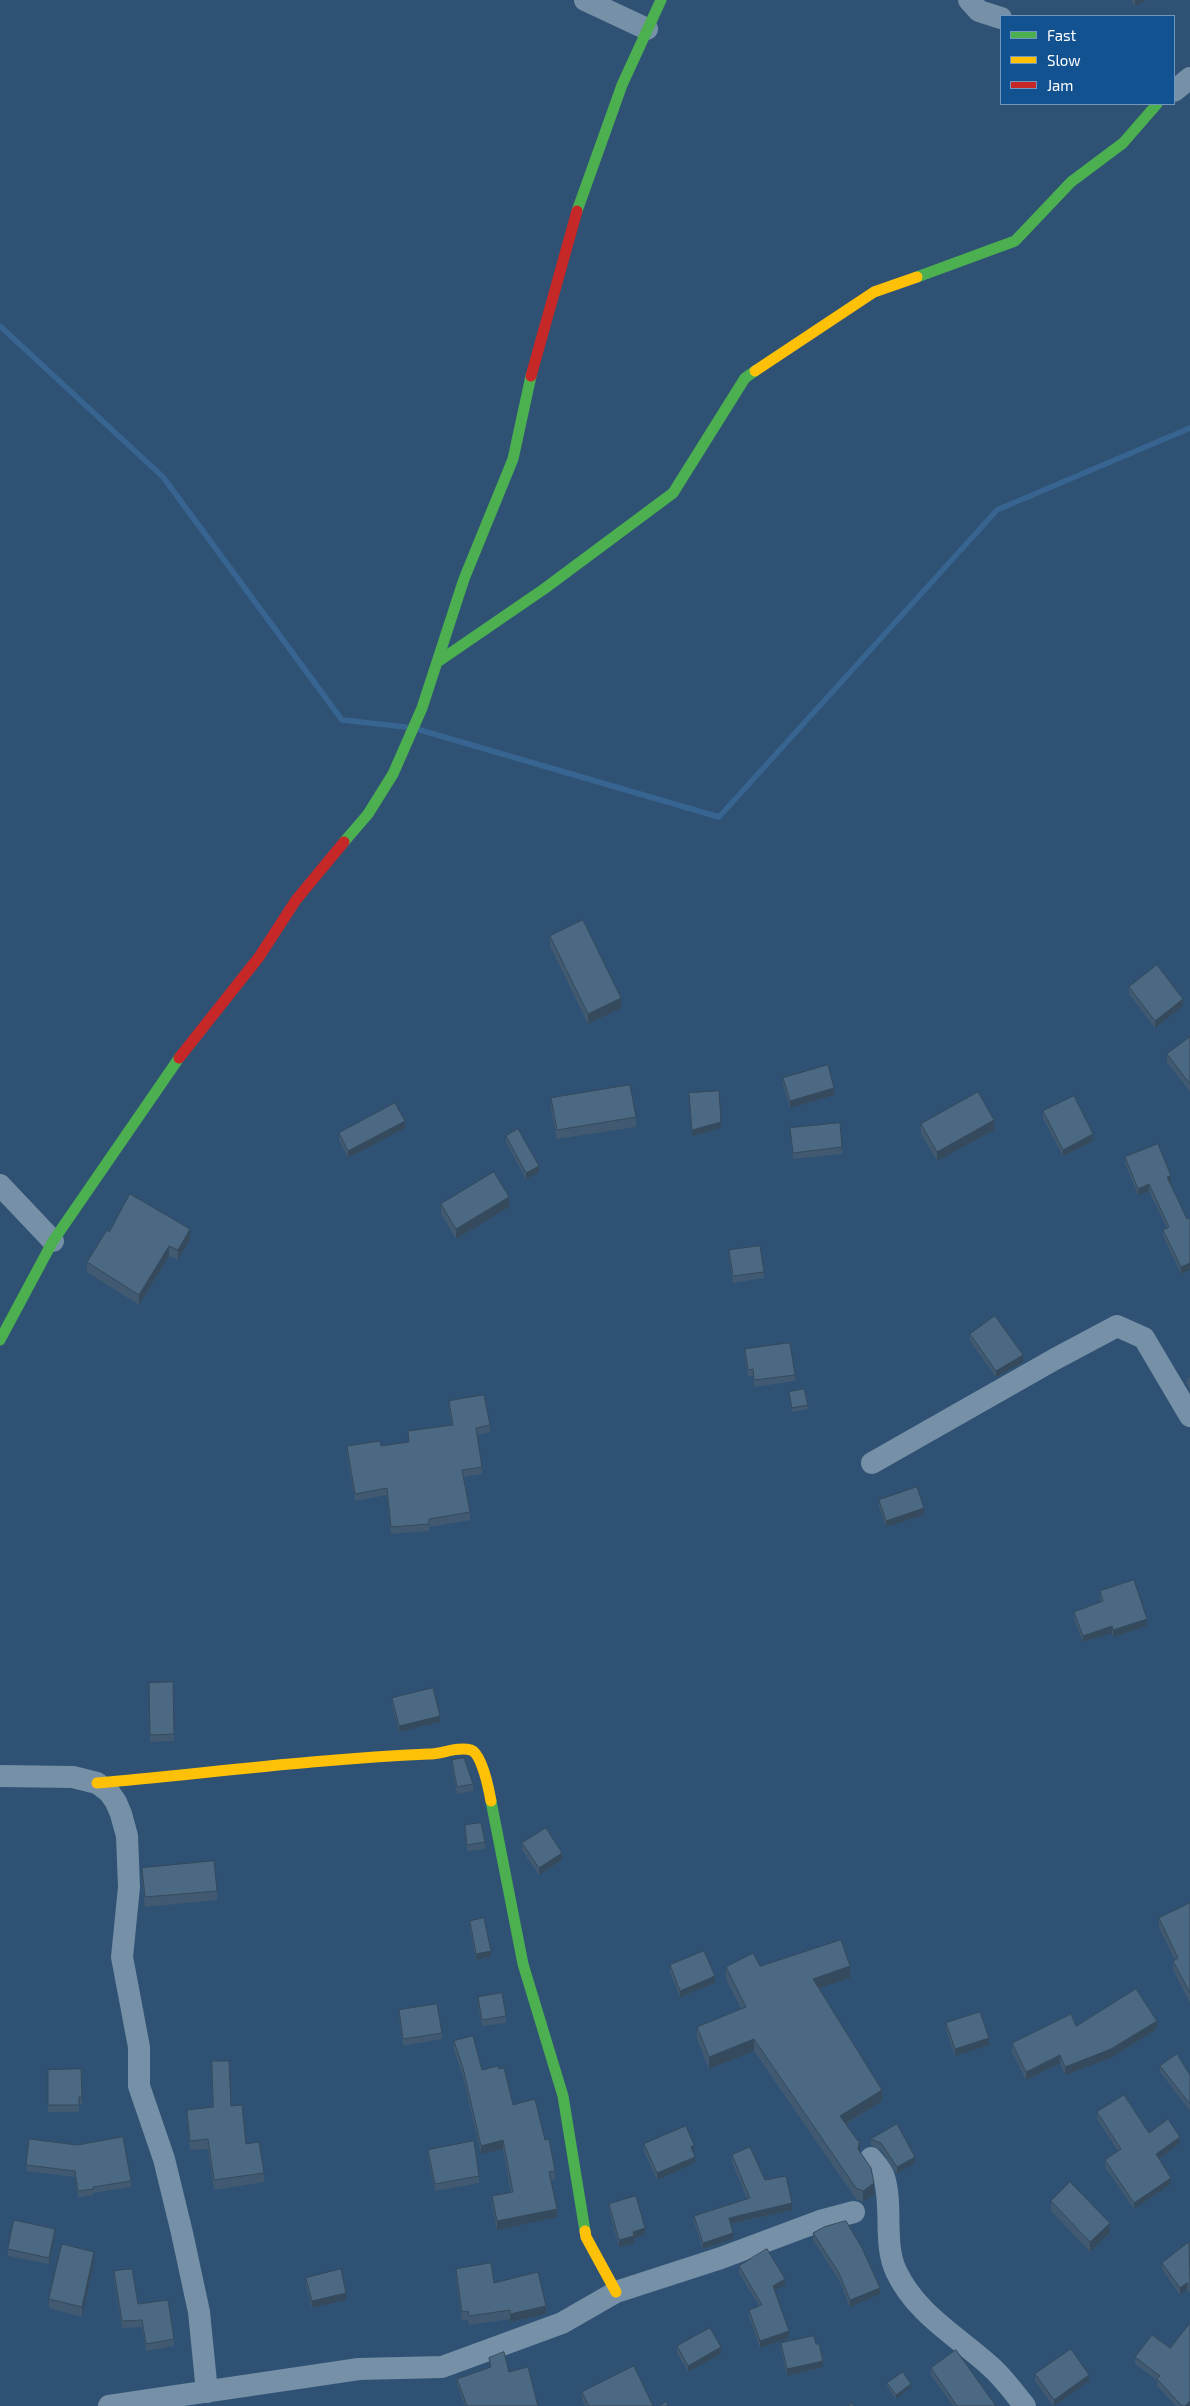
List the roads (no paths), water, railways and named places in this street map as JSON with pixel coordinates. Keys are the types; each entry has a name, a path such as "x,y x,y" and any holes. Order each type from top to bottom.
{"street":[{"path":"585,0 647,29"},
{"path":"0,1340 53,1241 166,1075 259,956 296,900 368,814 393,774 422,708 464,579 513,459 534,362 583,191 622,85 661,0"},
{"path":"969,0 979,11 1000,18"},
{"path":"1175,89 1190,78"},
{"path":"438,661 544,589 673,493 745,378 874,292 1015,241 1071,182 1123,143 1156,105"},
{"path":"0,1185 53,1241"},
{"path":"872,1463 1117,1326 1144,1338 1190,1416"},
{"path":"0,1776 73,1777 97,1783 389,1756 438,1754 460,1749 471,1750 477,1755 489,1791 523,1964 563,2096 586,2237 616,2292"},
{"path":"97,1783 116,1802 127,1836 129,1887 122,1957 139,2047 138,2086 164,2160 184,2242 199,2312 208,2392"},
{"path":"871,2158 884,2176 896,2270 910,2294 954,2338 990,2366 1025,2406"},
{"path":"109,2406 167,2402 208,2392 360,2369 442,2367 562,2323 616,2292 721,2258 820,2221 854,2212"}],"waterway":[{"path":"0,326 163,477 342,720 406,727"},
{"path":"420,730 719,817 997,510 1190,428"}]}
